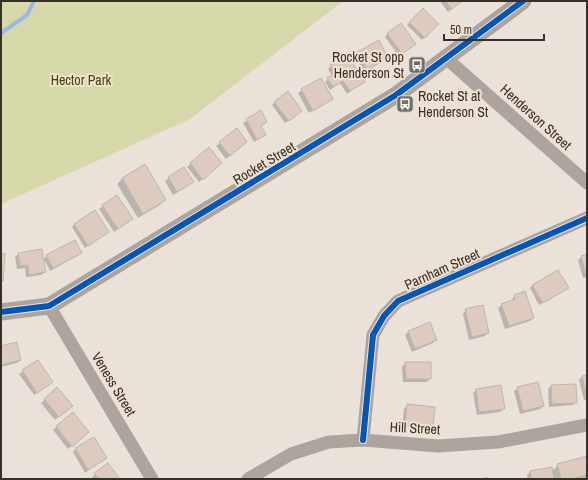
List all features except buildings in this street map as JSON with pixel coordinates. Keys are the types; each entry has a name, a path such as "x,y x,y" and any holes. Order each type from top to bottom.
{"street":[{"name":"Rocket Street","path":"1,312 49,306 396,95 523,1"},
{"name":"Henderson Street","path":"446,58 587,183"},
{"name":"Parnham Street","path":"363,440 373,335 384,316 398,301 587,218"},
{"name":"Veness Street","path":"49,306 152,479"},
{"name":"Hill Street","path":"248,479 291,454 330,442 363,440 446,446 498,442 587,425"}],"green space":[{"name":"Hector Park","path":"1,1 343,1 190,119 1,204"}],"waterway":[{"path":"1,33 27,15 34,1"}],"cycle path":[{"path":"1,312 49,306 396,95 523,1"},
{"path":"363,440 373,335 384,316 398,301 587,218"}],"place":[{"name":"Rocket St opp Henderson St","path":"417,65"},
{"name":"Rocket St at Henderson St","path":"405,104"}]}
